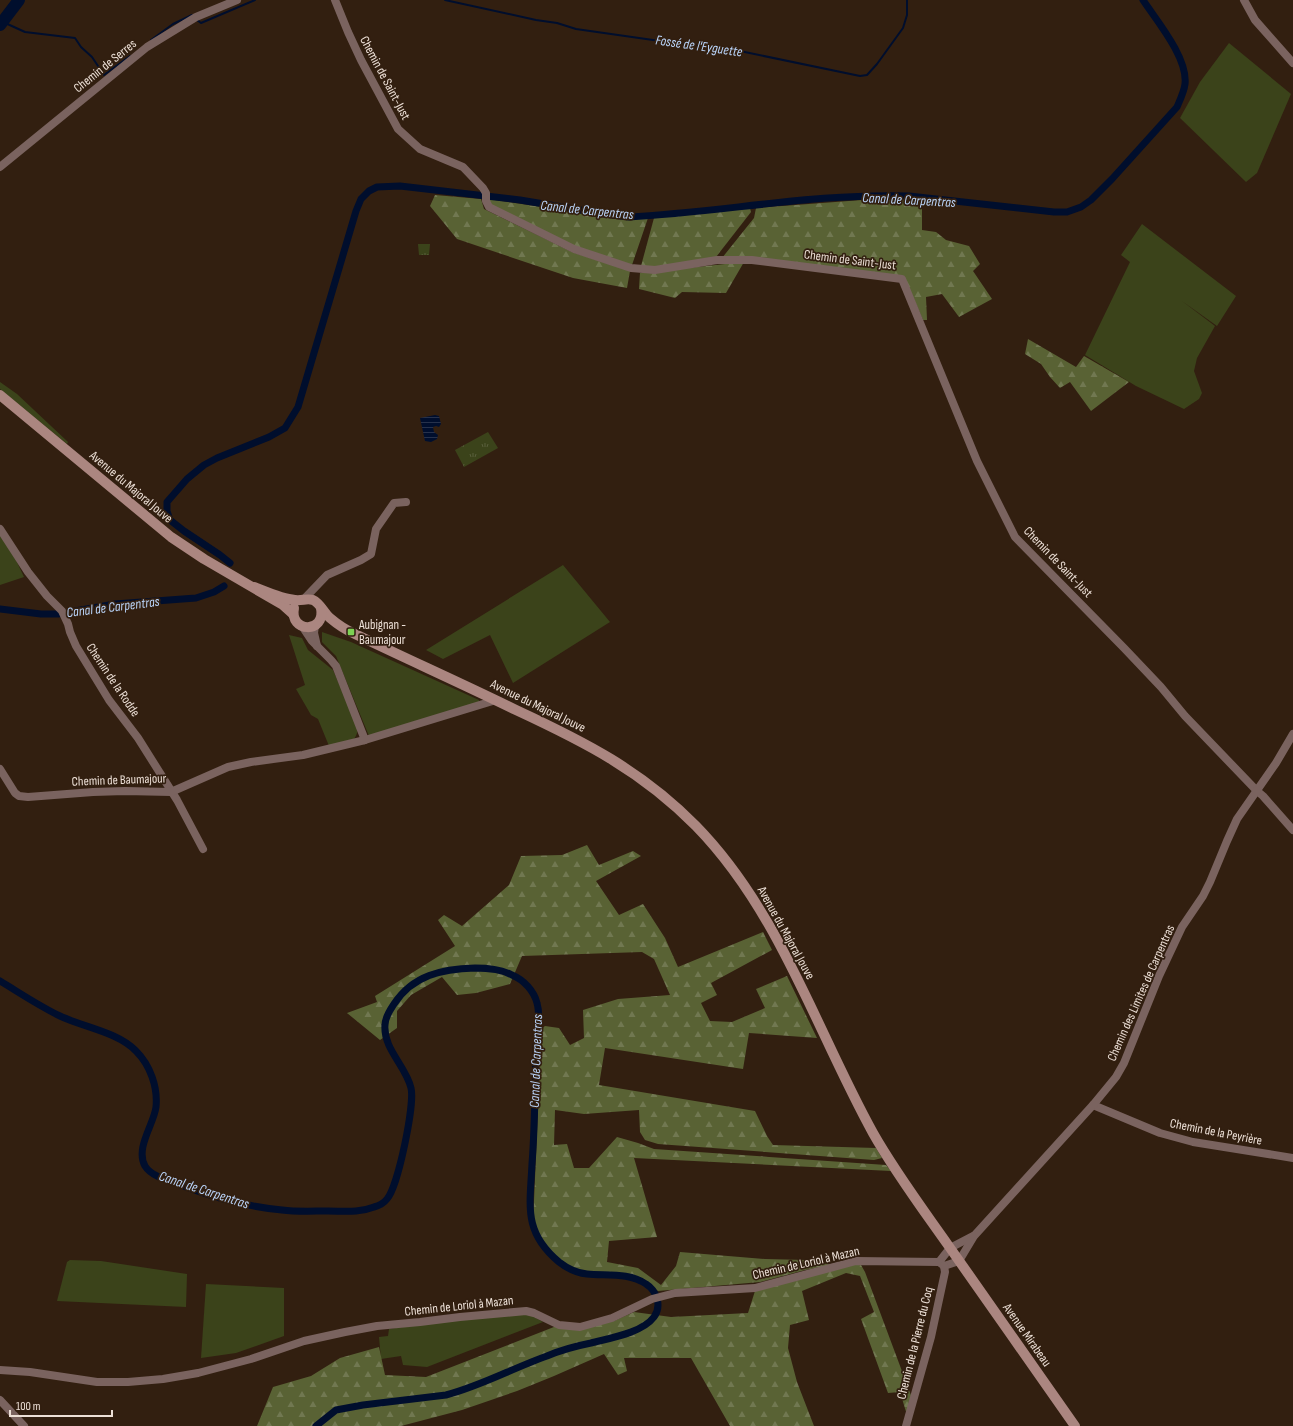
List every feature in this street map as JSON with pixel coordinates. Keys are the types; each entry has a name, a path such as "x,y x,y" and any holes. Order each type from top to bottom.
{"main road":[{"name":"Avenue du Majoral Jouve","path":"0,395 171,537 204,559 283,605 293,614 295,619 302,626 306,627 316,625 351,632"},
{"name":"Avenue du Majoral Jouve","path":"254,587 287,598 314,600 335,622 351,632 588,745 635,774 681,811 713,845 738,876 762,912 779,943 874,1135 958,1260"},
{"path":"293,614 294,609 303,600"},
{"path":"316,625 322,617 320,606"},
{"name":"Avenue Mirabeau","path":"958,1260 1075,1426"}],"street":[{"name":"Chemin de Serres","path":"0,167 147,47 196,17 237,0"},
{"name":"Chemin de Saint-Just","path":"335,0 361,60 398,129 420,150 463,167 483,188 489,207 574,249 632,268 655,270 717,260 752,260 902,279 977,461 1015,537 1124,648 1161,687 1185,716 1257,791 1264,796 1293,830"},
{"path":"1244,0 1255,20 1293,63"},
{"path":"303,600 327,575 371,554 376,529 394,503 406,502"},
{"name":"Chemin de la Rodde","path":"0,529 28,572 63,614 76,646 109,700 138,738 203,849"},
{"path":"320,606 318,590 321,582"},
{"path":"316,625 314,633 317,647"},
{"path":"302,626 317,647 336,666 365,740"},
{"name":"Chemin de Baumajour","path":"0,769 19,796 28,797 125,791 171,792 228,767 251,762 303,755 365,740 496,700"},
{"name":"Chemin des Limites de Carpentras","path":"958,1260 974,1236 1093,1105 1116,1077 1124,1063 1159,976 1182,927 1203,896 1238,819 1293,734"},
{"name":"Chemin de la Peyrière","path":"1093,1105 1166,1135 1193,1142 1293,1158"},
{"name":"Chemin des Limites de Carpentras","path":"950,1248 974,1236"},
{"path":"942,1264 950,1248"},
{"name":"Chemin de Loriol à Mazan","path":"0,1370 30,1372 97,1382 128,1382 163,1379 198,1374 304,1341 377,1326 526,1311 559,1325 580,1327 612,1318 657,1297 691,1291 755,1288 856,1261 942,1264 958,1260"},
{"name":"Chemin de la Pierre du Coq","path":"906,1426 931,1337 945,1272 942,1264"},
{"path":"0,1400 24,1426"}],"green space":[{"path":"1229,43 1291,94 1257,173 1246,182 1180,118 1200,82"},
{"path":"435,195 481,199 484,209 572,252 630,271 627,288 573,278 457,239 430,206"},
{"path":"488,199 625,219 648,218 632,265 577,248 489,205"},
{"path":"922,199 922,230 936,232 946,240 969,246 980,264 973,271 992,299 959,317 942,294 926,297 927,320 923,320 904,276 722,258 754,218 756,208 862,200"},
{"path":"750,208 751,212 716,257 655,267 641,266 654,218"},
{"path":"1142,224 1236,296 1217,326 1182,301 1215,326 1197,358 1194,371 1202,393 1199,399 1184,409 1136,386 1085,355 1130,262 1121,255"},
{"path":"418,244 430,244 429,255 419,255"},
{"path":"744,262 726,293 682,292 675,298 639,289 640,273"},
{"path":"1028,339 1076,367 1084,356 1129,382 1091,411 1070,382 1060,388 1041,364 1025,354"},
{"path":"0,382 17,394 68,442 67,444 0,389"},
{"path":"488,432 498,448 464,467 455,450"},
{"path":"0,535 16,560 24,577 0,585"},
{"path":"563,565 610,622 513,683 490,635 443,659 426,650"},
{"path":"322,632 351,642 479,700 479,704 369,736 336,656 322,642"},
{"path":"289,635 302,638 308,650 333,670 358,728 357,734 352,741 344,744 329,746 318,719 311,715 296,689 305,685"},
{"path":"587,845 599,865 633,851 641,856 596,881 619,915 643,904 665,938 678,967 763,932 772,950 711,983 717,995 701,1003 710,1021 732,1022 765,1008 756,989 787,976 817,1038 749,1033 743,1069 605,1048 599,1085 755,1111 773,1145 876,1148 882,1158 874,1160 658,1144 645,1140 640,1132 639,1110 584,1114 555,1110 554,1145 567,1144 574,1168 589,1168 617,1137 654,1149 886,1165 891,1171 634,1158 657,1237 609,1241 607,1262 638,1268 661,1285 676,1266 680,1252 765,1259 806,1260 832,1265 805,1270 760,1282 658,1291 646,1281 631,1275 580,1272 568,1267 550,1252 539,1239 533,1223 540,1030 545,1026 559,1028 570,1045 584,1038 583,1010 618,999 670,995 654,959 642,952 522,956 510,984 476,993 457,995 442,977 411,995 397,1011 397,1028 380,1040 347,1013 377,1002 375,996 455,946 438,920 444,915 462,926 509,885 521,856 562,855"},
{"path":"70,1260 101,1261 187,1274 186,1307 57,1301 67,1262"},
{"path":"855,1264 861,1265 865,1272 912,1398 907,1415 900,1392 888,1393 861,1319 874,1312 860,1276 846,1273 802,1291 809,1320 790,1325 788,1348 797,1382 814,1426 730,1426 691,1358 624,1358 627,1371 618,1375 604,1354 517,1391 462,1410 401,1426 257,1426 273,1387 311,1376 340,1358 379,1347 385,1375 426,1377 559,1325 614,1321 634,1312 671,1317 748,1313 755,1291"},
{"path":"206,1284 284,1288 284,1336 236,1353 201,1358"},
{"path":"519,1311 529,1314 543,1322 427,1367 403,1365 401,1356 381,1359 379,1337 388,1336 389,1329"}],"water":[{"path":"435,415 439,416 441,424 439,427 433,427 434,432 438,435 437,439 431,442 425,441 420,418"}],"waterway":[{"path":"0,25 19,0"},
{"name":"Fossé de l'Eyguette","path":"197,20 201,23 255,0"},
{"name":"Fossé de l'Eyguette","path":"445,0 536,20 557,23 576,29 735,50 860,76 867,75 877,64 903,28 907,15 907,0"},
{"name":"Canal de Carpentras","path":"230,563 170,520 167,511 167,502 187,479 204,465 217,458 269,437 285,428 298,407 356,211 361,199 369,191 377,187 400,186 520,200 629,217 664,215 804,200 874,196 909,196 1054,212 1067,212 1081,207 1091,200 1112,179 1177,107 1183,93 1185,74 1182,63 1170,40 1143,0"},
{"name":"Fossé de l'Eyguette","path":"151,40 173,24 192,15"},
{"name":"Fossé de l'Eyguette","path":"3,22 25,32 75,38 81,47 92,57 104,75 130,56"},
{"name":"Canal de Carpentras","path":"0,609 41,614 58,614 115,604 196,598 214,592 224,586"},
{"name":"Canal de Carpentras","path":"0,981 37,1004 60,1016 100,1030 120,1039 129,1044 141,1057 149,1070 156,1092 155,1114 146,1136 142,1152 145,1166 151,1172 169,1181 229,1201 269,1209 288,1211 363,1210 376,1207 387,1199 396,1179 405,1145 412,1097 411,1088 405,1072 391,1050 385,1034 385,1022 392,1006 410,986 419,980 440,972 484,968 508,973 521,980 531,990 536,999 539,1014 536,1049 530,1193 531,1218 534,1229 539,1240 547,1251 569,1269 576,1272 594,1275 625,1276 639,1280 646,1284 653,1291 657,1299 658,1308 656,1313 649,1323 634,1331 558,1352 459,1391 446,1395 363,1405 336,1410 316,1426"}],"place":[{"name":"Aubignan - Baumajour","path":"351,632"}]}
